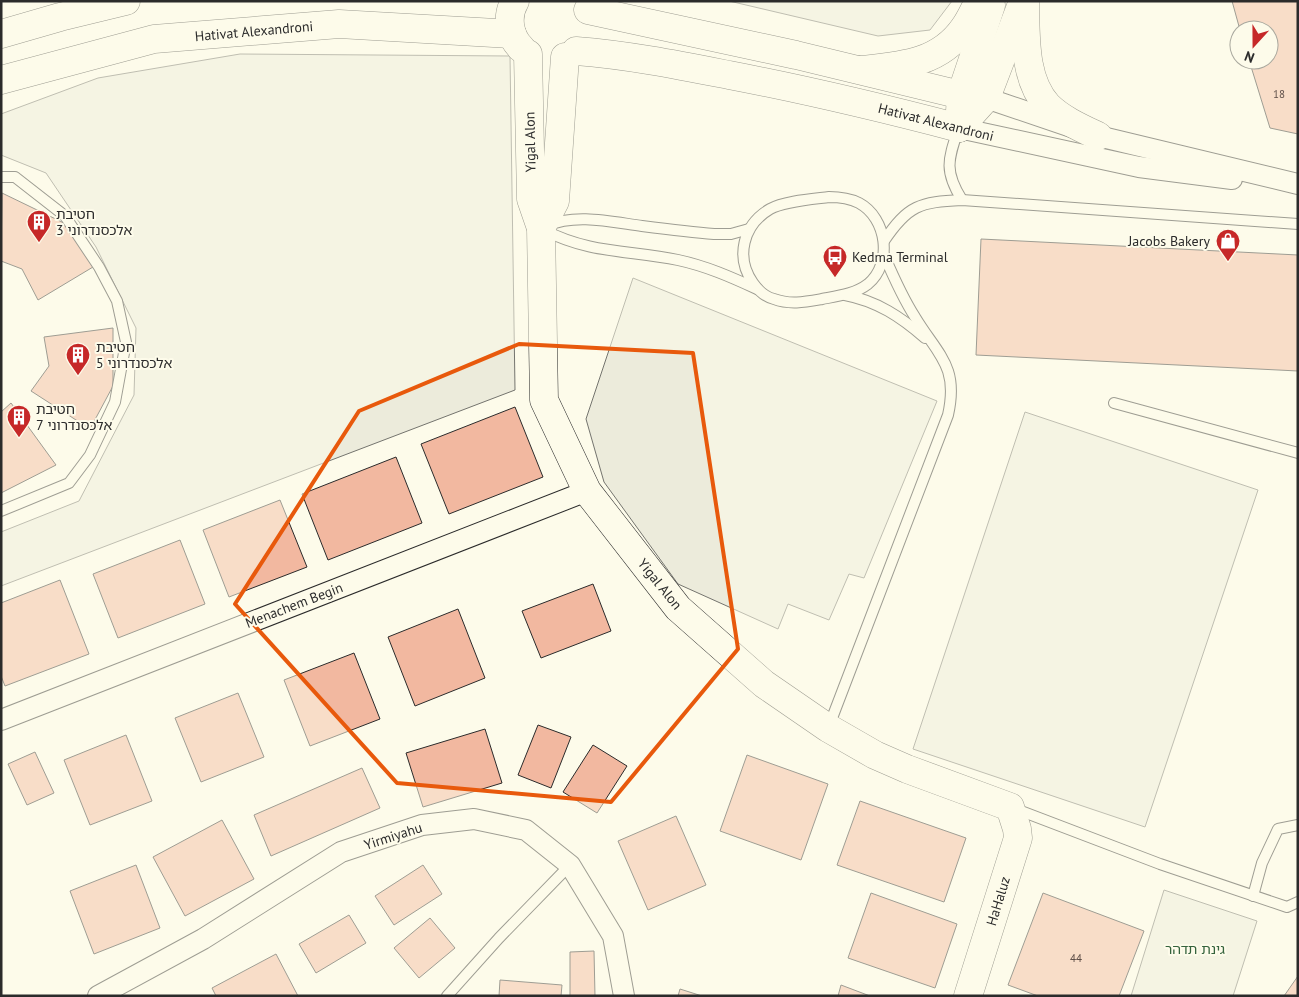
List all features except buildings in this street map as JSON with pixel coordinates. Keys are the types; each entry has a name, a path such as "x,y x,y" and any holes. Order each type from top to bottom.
{"main road":[{"path":"1,34 126,1"},
{"name":"Yigal Alon","path":"515,1 512,6 510,20 520,44 531,199 541,228 544,400 586,491 678,608 764,684 828,728 875,755 907,769 1010,807"},
{"path":"861,70 904,66 928,59 949,46 964,28 979,1"},
{"path":"974,96 992,1"},
{"path":"959,128 1024,1"},
{"path":"1024,1 1026,42 1031,74 1038,93 1049,106 1068,120 1098,136"},
{"path":"570,54 584,41 589,30 586,6"},
{"name":"Hativat Alexandroni","path":"586,6 974,96"},
{"name":"Hativat Alexandroni","path":"1,80 154,39 339,24 520,44 540,59 552,60 570,54 615,54 660,61 798,88 959,128"},
{"name":"Yigal Alon","path":"541,228 555,201 570,54"},
{"name":"HaHaluz","path":"968,996 1018,838 1010,807"}],"street":[{"name":"Hativat Alexandroni","path":"974,96 1098,136 1298,186"},
{"name":"Hativat Alexandroni","path":"959,128 1139,167 1298,186"},
{"name":"Menachem Begin","path":"1,720 586,491"},
{"name":"Yirmiyahu","path":"98,996 202,939 341,852 422,825 474,819 526,830 570,865 613,936 624,996"}],"lane":[{"path":"959,128 951,152 949,169 953,185 962,200"},
{"path":"1,177 15,177 65,216 99,267 117,301 126,342 115,402 90,455 69,483 1,511"},
{"path":"541,228 570,242 592,248 676,259 699,265 757,289 770,298 785,303 800,303 844,295 860,289 870,282 879,270 884,255 884,240 873,214 860,204 846,198 829,197 772,208 759,216 749,229 743,244 743,260 748,276 757,289"},
{"path":"884,240 905,214 916,207 937,201 962,200 1298,224"},
{"path":"541,228 554,222 573,219 714,234 731,234 749,229"},
{"path":"828,728 948,415 952,397 949,369 902,295 884,255"},
{"path":"844,295 862,298 894,314 939,351"},
{"path":"1114,402 1298,453"},
{"path":"1010,807 1160,864 1253,896 1287,907 1298,902"},
{"path":"1253,896 1262,863 1278,829 1298,825"},
{"path":"447,996 498,938 570,865"}],"highlighted area":[{"path":"519,344 693,353 738,649 611,802 397,783 235,604 359,411"}],"green space":[{"path":"729,1 952,1 930,30 878,36"},
{"path":"240,54 510,56 515,390 1,586 1,532 79,501 134,395 136,328 96,247 46,173 1,155 1,114 98,78"},
{"path":"633,278 937,401 864,578 849,574 829,620 788,604 778,629 678,584 604,482 586,419"},
{"path":"1025,412 1258,490 1145,827 913,749"},
{"name":"גינת תדהר","path":"1164,890 1257,921 1233,996 1131,996"}],"place":[{"name":"חטיבת אלכסנדרוני 3","path":"39,243"},
{"name":"Jacobs Bakery","path":"1228,262"},
{"name":"Kedma Terminal","path":"835,278"},
{"name":"חטיבת אלכסנדרוני 5","path":"78,376"},
{"name":"חטיבת אלכסנדרוני 7","path":"19,438"}]}
